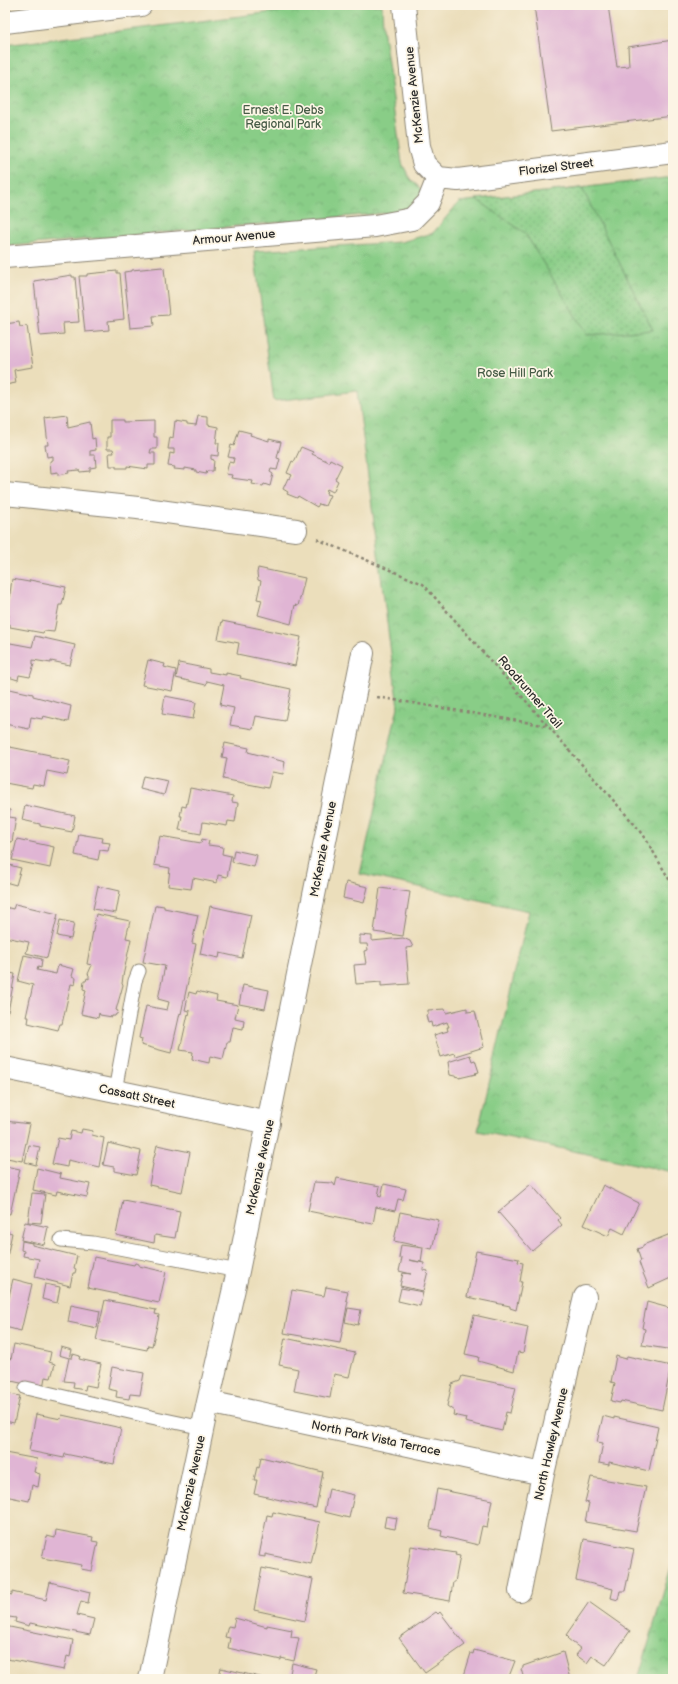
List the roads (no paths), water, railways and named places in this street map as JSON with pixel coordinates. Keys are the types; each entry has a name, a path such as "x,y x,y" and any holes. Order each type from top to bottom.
{"street":[{"path":"5,22 141,5"},
{"name":"McKenzie Avenue","path":"404,5 419,146 424,164 438,178"},
{"name":"Florizel Street","path":"438,178 458,180 673,152"},
{"name":"Armour Avenue","path":"5,257 375,226 412,219 428,203 438,178"},
{"path":"5,494 138,508 296,530"},
{"name":"McKenzie Avenue","path":"150,1679 208,1402 238,1271 269,1123 363,653"},
{"name":"Cassatt Street","path":"5,1068 269,1123"},
{"name":"North Hawley Avenue","path":"520,1591 544,1474 585,1297"},
{"name":"North Park Vista Terrace","path":"208,1402 544,1474"}],"lane":[{"path":"115,1091 135,981 139,971"},
{"path":"61,1240 93,1243 238,1271"},
{"path":"26,1388 203,1428"}],"park label":[{"name":"Ernest E. Debs Regional Park","path":"283,117"},
{"name":"Rose Hill Park","path":"515,373"}]}
